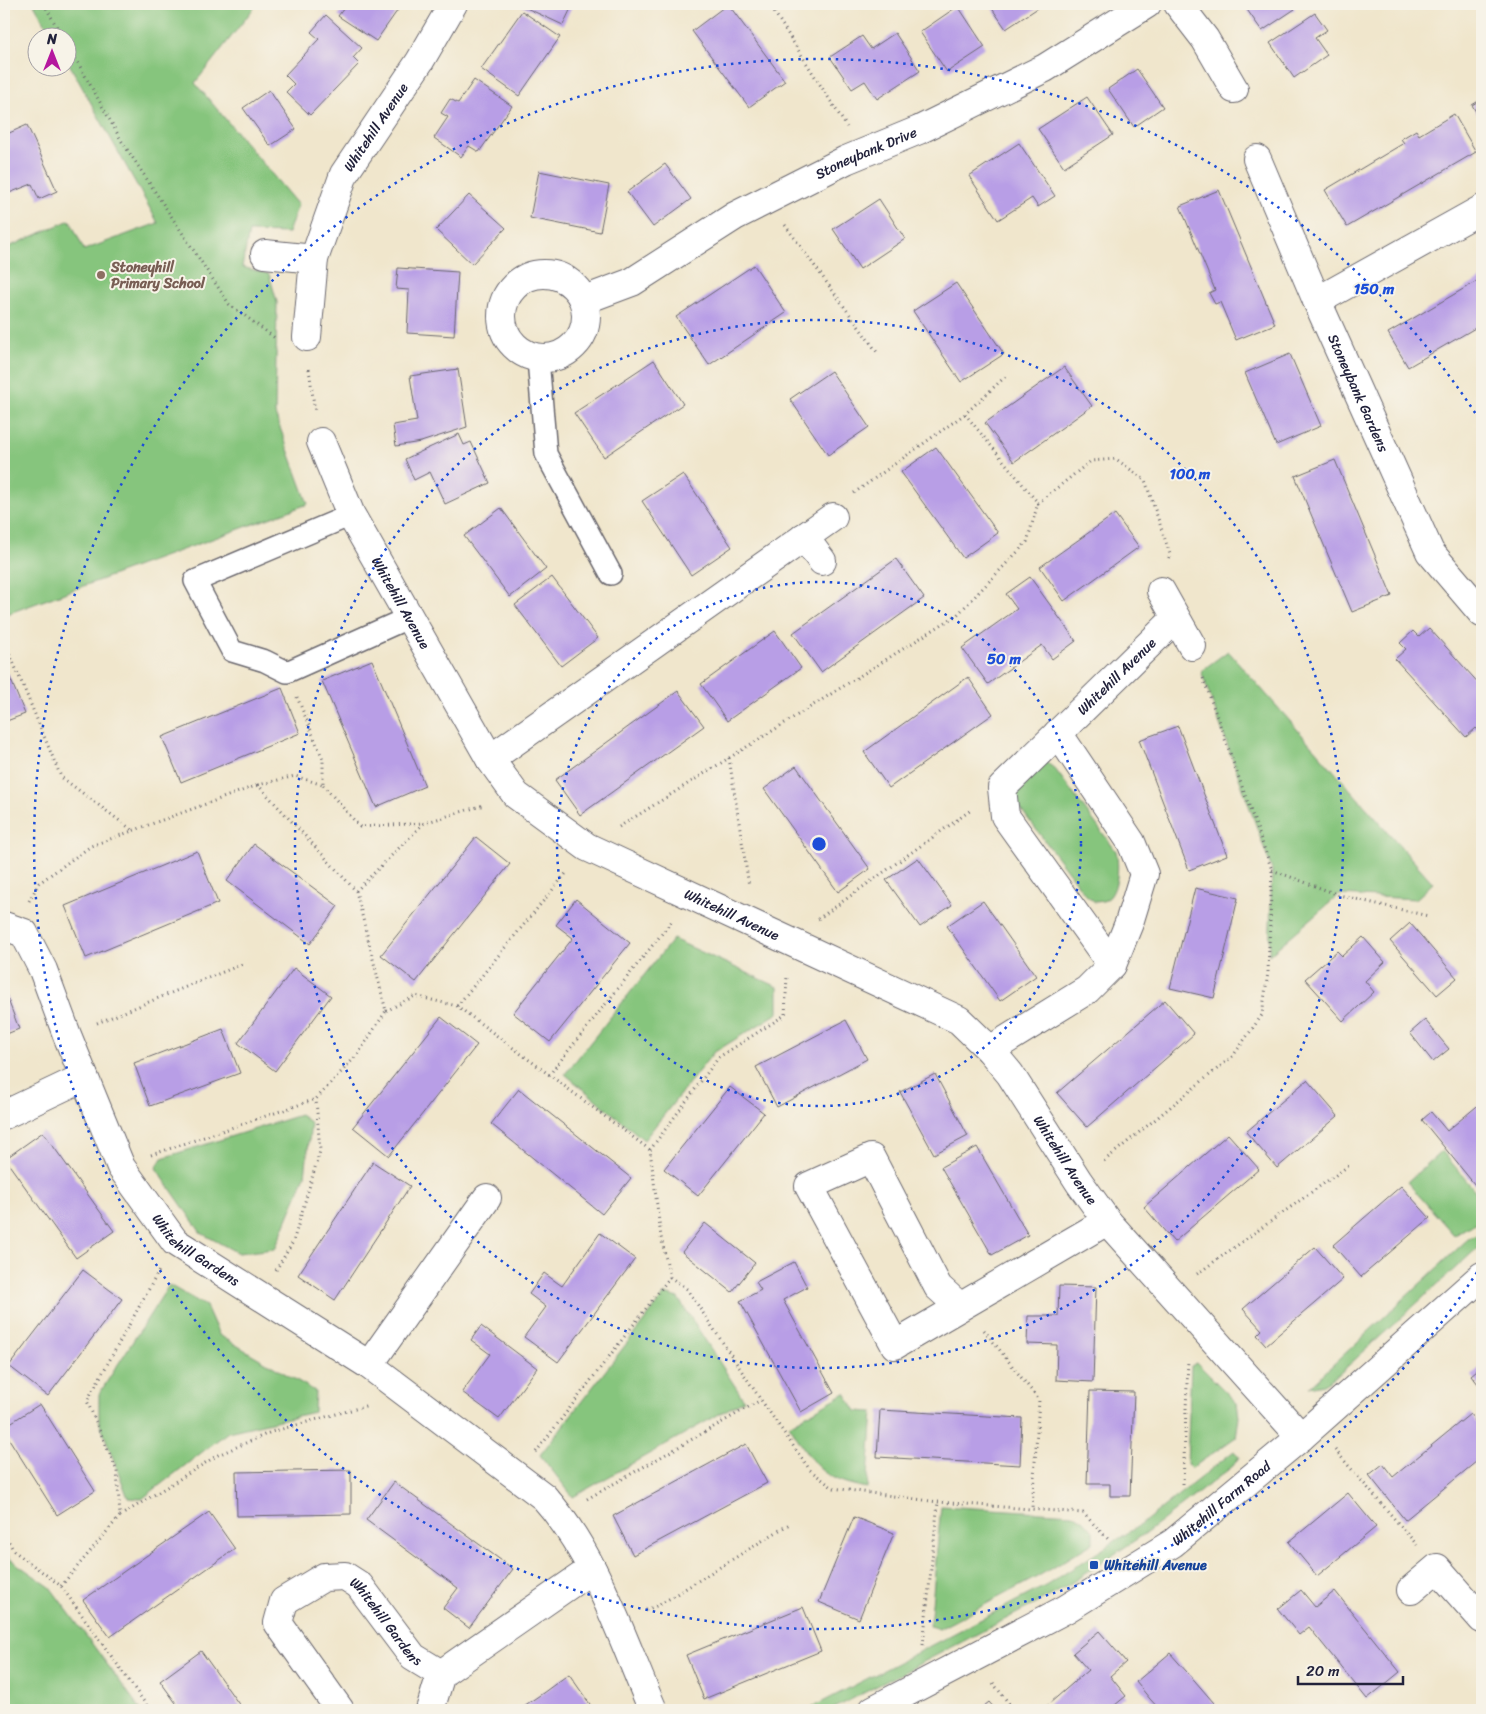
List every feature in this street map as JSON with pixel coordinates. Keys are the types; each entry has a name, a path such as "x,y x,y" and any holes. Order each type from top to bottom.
{"street":[{"name":"Whitehill Avenue","path":"307,337 314,259 344,174 420,61 453,4"},
{"name":"Stoneybank Drive","path":"584,300 632,282 735,216 766,200 863,153 918,130 1045,68 1147,4"},
{"path":"1178,4 1204,38 1234,89"},
{"name":"Stoneybank Gardens","path":"1257,159 1317,301 1430,552 1482,613"},
{"path":"1317,301 1482,209"},
{"path":"265,254 314,259"},
{"path":"553,274 566,279 577,289 584,300 587,315 585,329 578,342 566,352 553,358 538,358 525,354 514,346 506,335 501,322 502,308 506,295 515,284 526,277 553,274"},
{"name":"Whitehill Avenue","path":"322,442 351,515 490,759 516,795 588,847 959,1020 990,1050 1010,1074 1079,1182 1107,1221 1301,1438"},
{"path":"490,759 833,517"},
{"path":"804,538 822,561"},
{"path":"1161,590 1192,646"},
{"name":"Whitehill Avenue","path":"1112,965 1005,816 1002,788 1175,618"},
{"path":"990,1050 1087,990 1112,965 1129,923 1144,874 1131,842 1058,733"},
{"name":"Whitehill Gardens","path":"11,929 24,933 43,970 120,1167 174,1242 369,1365 544,1497 560,1515 592,1569 652,1710"},
{"path":"4,1115 84,1077"},
{"path":"959,1306 938,1287 871,1158 809,1186 895,1345 1107,1221"},
{"path":"369,1365 487,1198"},
{"name":"Whitehill Farm Road","path":"873,1710 1066,1609 1173,1543 1301,1438 1482,1276"},
{"path":"1411,1590 1438,1568 1482,1619"},
{"path":"430,1710 440,1674 592,1569"},
{"name":"Whitehill Gardens","path":"340,1710 278,1623 284,1601 324,1577 345,1576 359,1585 413,1657 440,1674"}],"lane":[{"path":"538,358 546,454 611,574"},
{"path":"351,515 195,581 232,651 265,661 287,672 410,617"}],"path":[{"path":"44,4 57,28"},
{"path":"769,4 863,153"},
{"path":"78,63 121,140 229,304 273,338 307,337 310,389 322,442"},
{"path":"766,200 877,352"},
{"path":"833,517 848,497 965,414 1006,376"},
{"path":"965,414 1038,503"},
{"path":"457,1006 588,847 958,615 1027,542 1038,503 1091,461 1116,459 1145,480 1170,554 1161,590"},
{"path":"4,640 61,777 133,831"},
{"path":"1079,1182 1233,1056 1262,1016 1268,972 1272,870 1192,646"},
{"path":"287,672 323,759 323,785"},
{"path":"730,758 754,924"},
{"path":"11,929 39,883 91,846 258,785 295,776 323,785 360,827 424,823 516,795"},
{"path":"258,785 356,891 386,1011"},
{"path":"356,891 424,823"},
{"path":"1272,870 1339,895 1428,916"},
{"path":"549,1075 692,895"},
{"path":"67,1035 244,963"},
{"path":"120,1167 184,1142 316,1099 358,1054 386,1011 415,996 457,1006 650,1150 661,1237 670,1277 687,1289 760,1400 810,1470 834,1488 938,1502 1084,1513 1108,1540"},
{"path":"260,1296 293,1242 320,1151 316,1099"},
{"path":"1172,1294 1204,1268 1351,1164"},
{"path":"120,1516 117,1471 86,1401 174,1242"},
{"path":"517,1476 670,1277"},
{"path":"959,1306 973,1316 1039,1400 1032,1508"},
{"path":"1183,1484 1188,1351 1202,1328"},
{"path":"61,1586 120,1516 218,1455 271,1432 408,1396"},
{"path":"560,1515 760,1400"},
{"path":"1301,1438 1319,1460 1334,1448 1438,1568"},
{"path":"924,1645 938,1502"},
{"path":"615,1623 659,1605 791,1523"},
{"path":"4,1533 14,1550 61,1586 150,1710"}],"green space":[{"name":"Stoneyhill Primary School","path":"34,4 257,4 195,83 298,205 288,233 249,232 242,267 269,274 277,302 275,414 308,504 4,615 4,249 70,220 84,250 158,223 77,78 78,28 48,28"},
{"path":"1228,651 1433,883 1416,899 1339,895 1269,955 1272,870 1201,671"},
{"path":"1046,762 1055,769 1116,851 1118,870 1116,884 1106,900 1095,902 1085,894 1017,804 1012,785"},
{"path":"673,939 778,987 778,1013 713,1053 644,1140 565,1074"},
{"path":"300,1115 311,1123 305,1176 275,1249 238,1253 201,1233 156,1168 162,1158"},
{"path":"1442,1151 1482,1199 1482,1219 1454,1235 1407,1182"},
{"path":"1482,1233 1482,1244 1338,1375 1323,1384 1309,1387 1468,1239"},
{"path":"169,1285 206,1306 219,1335 315,1391 314,1412 228,1432 142,1499 128,1498 99,1421 99,1394"},
{"path":"665,1294 678,1298 744,1400 573,1497 540,1455"},
{"path":"1197,1363 1237,1403 1239,1417 1236,1437 1192,1468 1187,1464 1191,1366"},
{"path":"845,1393 856,1411 873,1412 867,1488 838,1480 819,1468 789,1425"},
{"path":"1234,1451 1239,1457 1233,1466 1149,1531 1056,1593 831,1710 807,1710 1047,1585 1143,1523"},
{"path":"941,1506 1073,1514 1083,1520 1093,1531 1093,1543 1037,1577 939,1629 930,1626"},
{"path":"4,1549 10,1559 50,1587 141,1710 4,1710"}],"building":[{"path":"347,4 402,4 376,41 338,16"},
{"path":"524,4 573,4 563,25 522,6"},
{"path":"728,4 785,81 749,107 692,31"},
{"path":"989,4 1044,4 1006,29"},
{"path":"1243,4 1292,4 1295,9 1262,31"},
{"path":"958,6 985,47 947,72 920,32"},
{"path":"522,11 560,37 519,96 481,69"},
{"path":"1315,13 1327,30 1315,38 1327,55 1294,78 1270,43"},
{"path":"326,15 362,48 353,58 359,64 310,115 286,92 294,84 285,75 319,39 311,32"},
{"path":"895,33 920,71 877,99 865,81 852,89 830,57 862,36 871,49"},
{"path":"1137,69 1163,107 1134,127 1108,89"},
{"path":"474,80 512,106 479,152 469,146 461,157 434,138 448,117 441,113 450,99 458,103"},
{"path":"269,90 296,129 270,146 243,108"},
{"path":"1087,97 1113,135 1064,167 1038,129"},
{"path":"1482,99 1482,122 1472,105"},
{"path":"1454,114 1476,152 1347,227 1325,190 1404,143 1401,139 1416,130 1419,135"},
{"path":"4,125 7,134 27,125 57,191 39,199 32,184 4,195"},
{"path":"1019,143 1055,196 1038,207 1032,198 998,220 969,176"},
{"path":"665,164 691,199 653,227 627,192"},
{"path":"539,171 609,185 600,232 530,218"},
{"path":"1219,190 1275,324 1236,340 1220,302 1215,304 1209,293 1215,290 1180,206"},
{"path":"469,195 506,228 472,264 436,230"},
{"path":"879,199 905,239 860,269 833,229"},
{"path":"754,265 786,313 709,365 676,317"},
{"path":"398,268 458,272 454,336 407,333 409,290 396,289"},
{"path":"1482,278 1482,324 1408,367 1388,333"},
{"path":"956,283 1004,354 961,382 913,311"},
{"path":"1290,354 1321,426 1276,445 1245,373"},
{"path":"654,360 683,404 604,457 574,413"},
{"path":"1064,367 1092,406 1014,462 985,423"},
{"path":"458,369 467,427 421,442 396,446 393,425 417,421 410,376"},
{"path":"831,371 869,427 828,455 790,399"},
{"path":"459,434 464,445 471,442 490,483 445,504 430,472 414,480 405,459"},
{"path":"936,447 998,533 963,558 901,472"},
{"path":"1335,460 1392,596 1352,612 1295,476"},
{"path":"683,474 732,547 691,575 642,501"},
{"path":"501,508 546,569 510,597 464,536"},
{"path":"1115,514 1139,547 1064,601 1040,567"},
{"path":"896,559 924,598 821,672 793,633"},
{"path":"552,577 598,638 561,666 515,605"},
{"path":"1030,577 1076,641 1052,659 1042,645 988,684 962,648 1017,609 1006,594"},
{"path":"1429,628 1482,687 1481,733 1476,728 1466,737 1395,659 1406,649 1400,643 1413,631 1419,637"},
{"path":"775,631 801,668 727,721 701,684"},
{"path":"372,660 425,786 376,807 322,681"},
{"path":"8,673 25,714 4,722 4,675"},
{"path":"968,677 993,714 889,788 864,752"},
{"path":"282,688 300,733 181,782 162,737"},
{"path":"678,691 704,726 580,815 555,780"},
{"path":"1178,726 1227,855 1189,870 1139,740"},
{"path":"796,766 870,869 838,892 764,789"},
{"path":"476,837 510,864 416,982 381,955"},
{"path":"254,844 338,906 310,944 227,881"},
{"path":"197,851 218,903 86,958 65,906"},
{"path":"918,858 952,905 920,927 886,880"},
{"path":"1195,888 1238,898 1214,998 1170,988"},
{"path":"576,899 630,943 550,1042 513,1013 573,938 556,925"},
{"path":"983,901 1036,976 1000,1001 947,926"},
{"path":"1410,923 1457,978 1437,995 1390,941"},
{"path":"1363,937 1385,962 1365,981 1374,992 1343,1021 1305,979 1337,951 1342,956"},
{"path":"294,968 331,996 275,1071 238,1043"},
{"path":"4,989 19,1029 4,1035"},
{"path":"1165,1000 1194,1034 1087,1127 1057,1093"},
{"path":"441,1017 477,1045 389,1156 353,1127"},
{"path":"846,1020 867,1059 777,1107 756,1067"},
{"path":"1425,1020 1449,1049 1433,1062 1410,1033"},
{"path":"223,1029 240,1073 150,1106 134,1063"},
{"path":"935,1074 968,1136 934,1154 900,1092"},
{"path":"1307,1080 1338,1116 1277,1168 1246,1132"},
{"path":"730,1087 764,1113 698,1196 664,1169"},
{"path":"519,1089 631,1178 602,1214 491,1124"},
{"path":"1482,1102 1482,1179 1475,1185 1422,1120 1431,1112 1447,1131"},
{"path":"43,1132 114,1231 76,1258 5,1159"},
{"path":"1228,1134 1259,1169 1174,1242 1144,1207"},
{"path":"977,1147 1028,1235 992,1255 941,1167"},
{"path":"373,1162 410,1186 335,1300 298,1275"},
{"path":"1401,1186 1430,1218 1361,1277 1333,1245"},
{"path":"705,1223 755,1263 732,1292 682,1252"},
{"path":"600,1233 635,1259 558,1362 524,1337 546,1307 529,1294 544,1273 562,1286"},
{"path":"1315,1247 1343,1279 1266,1345 1257,1335 1262,1330 1243,1309"},
{"path":"794,1262 807,1287 783,1300 834,1393 801,1412 740,1301 761,1290 756,1282"},
{"path":"83,1270 122,1299 48,1396 9,1366"},
{"path":"1059,1286 1096,1287 1093,1382 1056,1380 1057,1345 1027,1344 1028,1316 1058,1316"},
{"path":"481,1326 537,1368 499,1419 462,1392 490,1354 471,1340"},
{"path":"1482,1366 1482,1389 1471,1375"},
{"path":"1090,1391 1134,1392 1130,1496 1110,1496 1110,1484 1087,1484"},
{"path":"40,1404 95,1491 57,1515 4,1431 4,1427"},
{"path":"880,1410 1022,1418 1020,1465 877,1457"},
{"path":"1470,1414 1482,1430 1482,1457 1405,1520 1369,1475 1383,1464 1393,1477"},
{"path":"746,1444 767,1483 633,1555 613,1516"},
{"path":"351,1470 351,1514 237,1516 236,1472"},
{"path":"394,1482 513,1569 469,1628 443,1608 458,1588 366,1520"},
{"path":"1348,1493 1376,1527 1317,1576 1289,1542"},
{"path":"209,1512 235,1549 110,1637 83,1600"},
{"path":"854,1517 894,1533 859,1619 819,1602"},
{"path":"1301,1590 1315,1607 1335,1591 1400,1672 1367,1699 1309,1627 1299,1635 1278,1609"},
{"path":"803,1607 821,1651 704,1699 686,1655"},
{"path":"1099,1631 1126,1662 1110,1676 1126,1696 1109,1710 1042,1710 1088,1670 1073,1653"},
{"path":"201,1651 243,1710 181,1710 160,1681"},
{"path":"1170,1653 1220,1710 1160,1710 1150,1699 1136,1682"},
{"path":"569,1674 594,1710 518,1710 543,1693"},
{"path":"1482,1701 1482,1710 1472,1710"},
{"path":"989,1702 996,1710 979,1710"}],"place":[{"name":"Stoneyhill Primary School","path":"101,275"},
{"name":"Whitehill Avenue","path":"1094,1565"}]}
